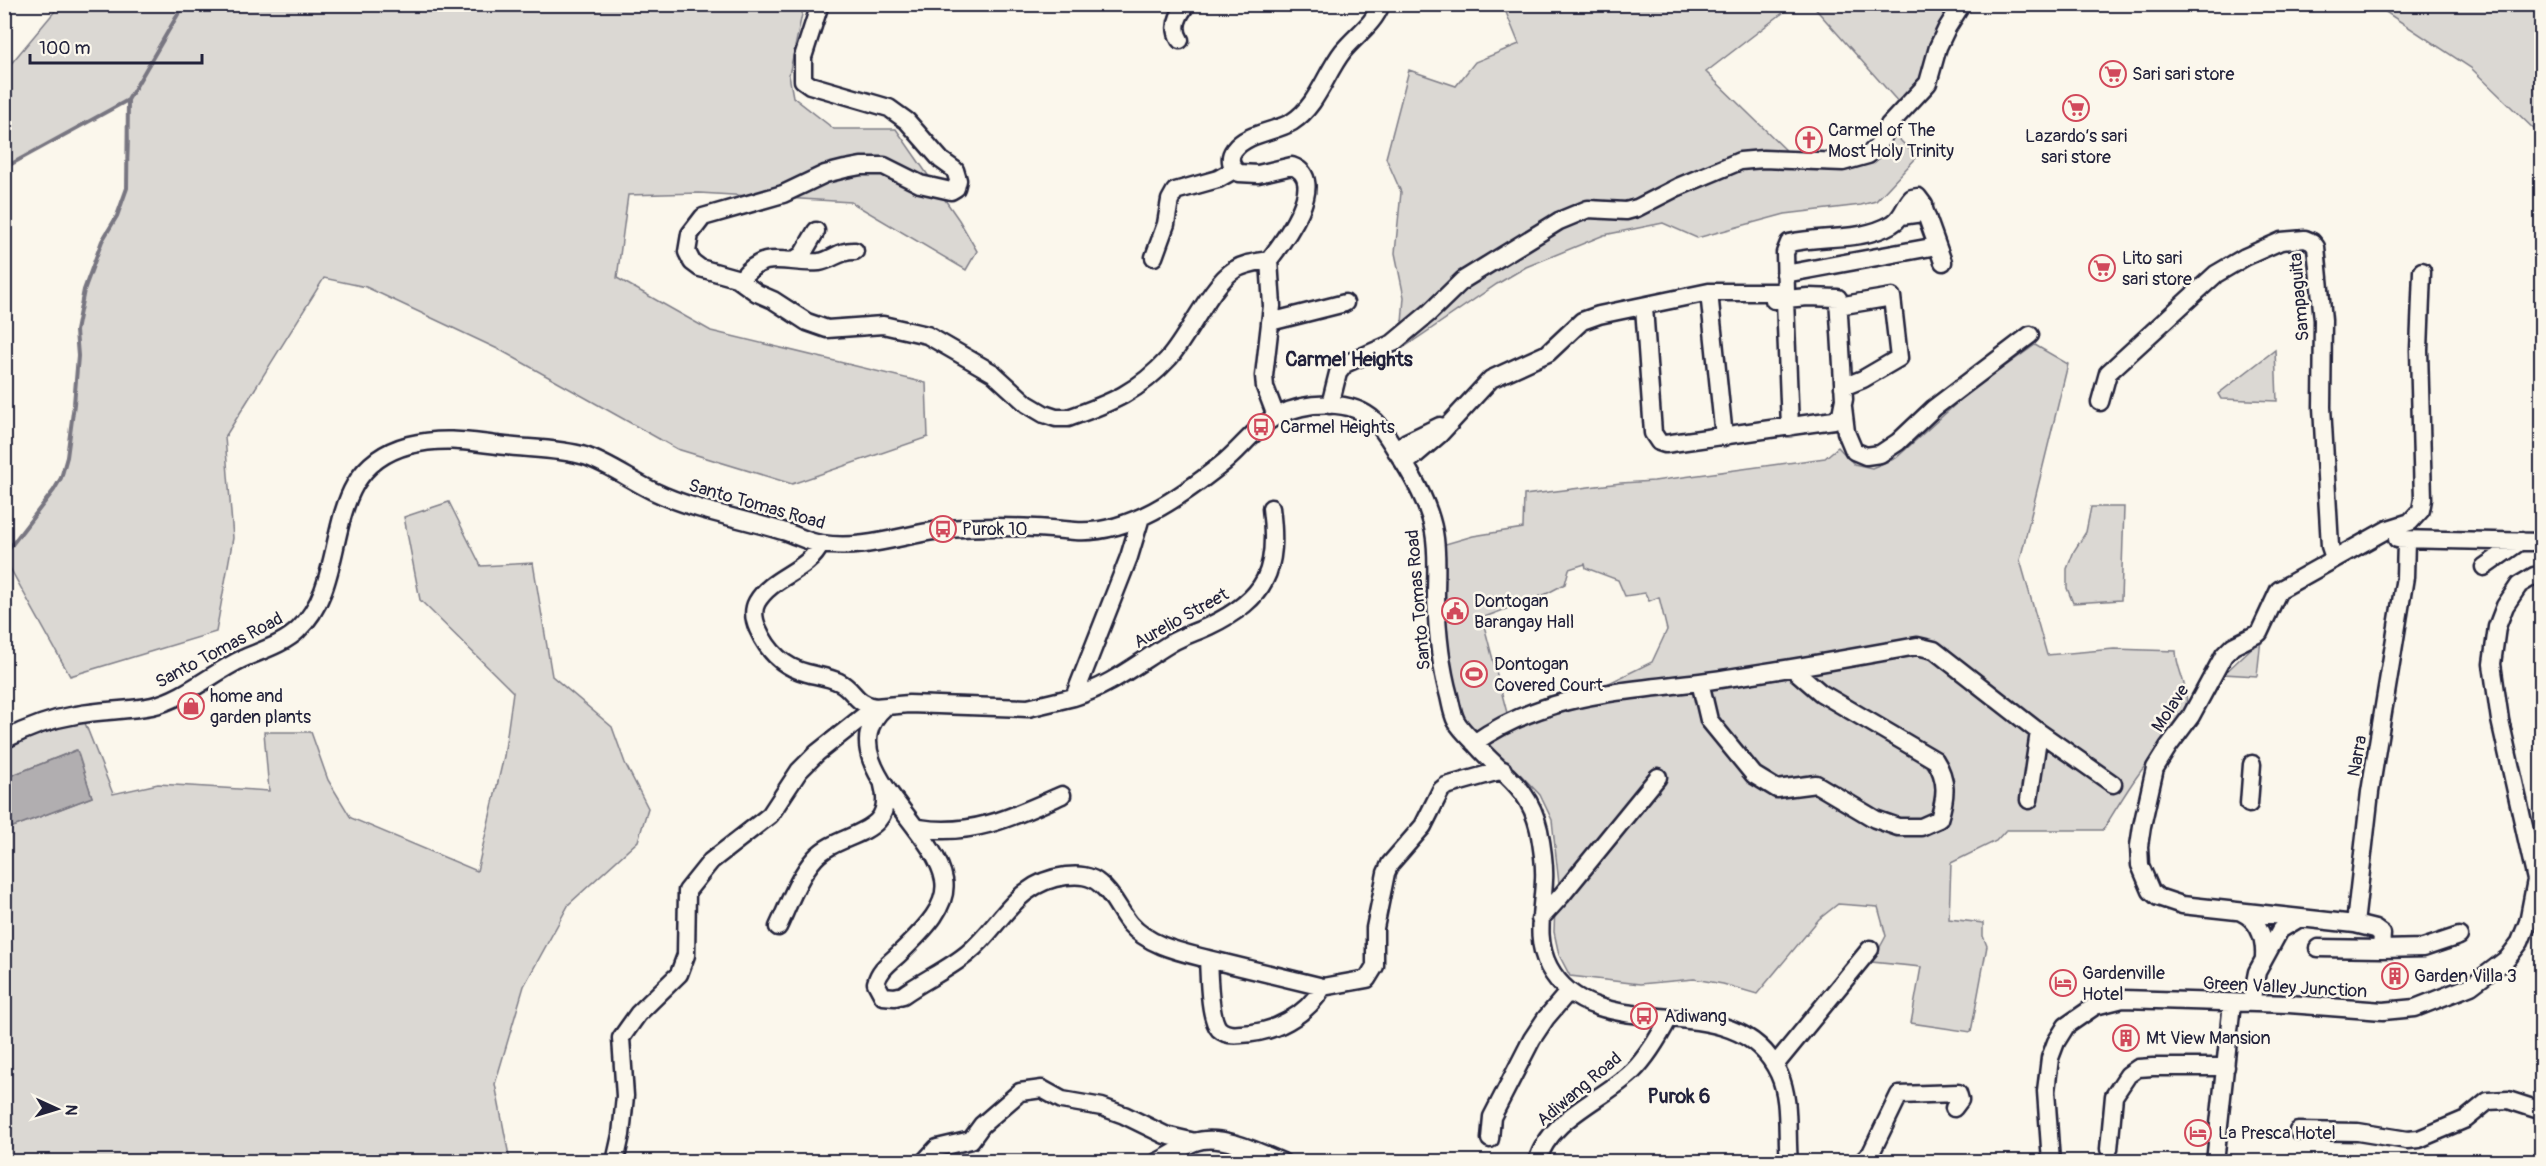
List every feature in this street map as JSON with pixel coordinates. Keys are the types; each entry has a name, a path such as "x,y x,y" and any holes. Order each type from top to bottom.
{"street":[{"path":"820,4 802,57 803,80 810,85 889,108 898,114 941,160 955,170 958,176 954,191 920,184 884,166 861,166 825,174 783,194 703,217 690,234 687,252 688,257 700,268 740,280 757,293 807,322 827,329 856,325 883,325 927,335 993,373 1028,404 1044,414 1056,418 1068,418 1121,398 1144,382 1171,356 1227,276 1241,266 1269,260"},
{"path":"1180,40 1176,24 1187,4"},
{"path":"1234,170 1230,159 1235,148 1246,141 1284,126 1302,114 1313,102 1335,63 1353,40 1371,23 1381,4"},
{"path":"1330,405 1338,373 1345,364 1394,343 1463,280 1523,241 1569,216 1594,208 1626,211 1637,208 1678,187 1740,161 1782,159 1843,162 1868,155 1878,146 1889,125 1928,83 1938,47 1962,4"},
{"path":"1154,257 1166,224 1170,200 1175,191 1218,179 1234,170 1250,175 1292,166 1304,175 1306,192 1303,206 1285,239 1269,260 1270,322 1264,376 1265,387 1276,416"},
{"path":"1401,458 1455,419 1491,379 1548,353 1582,321 1615,312 1709,294 1786,292 1785,274 1785,249 1789,243 1862,234 1892,224 1901,216 1908,202 1914,197 1921,200 1940,254 1785,274"},
{"path":"794,260 802,255 816,231"},
{"name":"Sampaguita","path":"2100,402 2108,373 2216,274 2245,257 2281,241 2305,238 2312,242 2316,247 2323,321 2322,407 2330,546 2334,558"},
{"path":"740,280 755,265 774,258 816,262 824,261 840,252 855,250"},
{"name":"Molave","path":"2300,918 2235,909 2182,905 2158,897 2151,891 2140,865 2139,846 2156,768 2191,716 2224,655 2233,646 2259,633 2276,594 2334,558 2410,522 2421,510 2423,505 2419,350 2422,271"},
{"path":"1709,294 1785,300 1808,297 1838,298 1846,432 1854,451 1866,456 1880,454 1898,442 1934,408 2030,335"},
{"path":"1709,294 1724,437"},
{"path":"1838,306 1892,297 1899,357 1863,379 1843,387"},
{"path":"1785,300 1790,427"},
{"path":"1270,322 1345,303"},
{"path":"1644,307 1653,433 1655,438 1665,444 1834,420 1841,414 1844,407"},
{"name":"Santo Tomas Road","path":"4,740 31,727 74,715 158,705 185,692 222,668 298,631 314,610 324,585 338,527 348,497 356,482 369,464 386,452 405,446 439,439 583,455 654,492 675,500 821,544 852,545 942,529 1041,528 1090,532 1107,530 1141,517 1223,463 1276,416 1291,410 1330,405 1358,409 1370,416 1384,432 1424,500 1435,537 1436,606 1446,688 1454,719 1474,743 1516,782 1532,807 1538,828 1545,875 1539,919 1541,944 1551,970 1569,991 1593,1004 1628,1014 1722,1024 1746,1037 1775,1065 1784,1085 1789,1161"},
{"name":"Aurelio Street","path":"880,707 909,704 1028,708 1074,697 1109,683 1173,642 1237,611 1257,592 1269,573 1273,559 1275,538 1271,508"},
{"path":"1074,697 1107,608 1129,557 1141,517"},
{"path":"2383,535 2406,541 2541,542"},
{"name":"Narra","path":"2355,924 2370,792 2405,577 2406,541"},
{"path":"2484,567 2520,541"},
{"path":"821,544 817,554 758,600 754,612 755,622 768,647 784,664 842,683 861,703 880,707"},
{"name":"Green Valley Junction","path":"2051,1161 2048,1074 2056,1042 2066,1026 2095,1006 2123,999 2251,1003 2383,1011 2415,1008 2471,986 2494,971 2520,942 2528,922 2536,880 2500,720 2492,664 2497,627 2505,606 2519,585 2534,576 2541,575"},
{"path":"1474,743 1494,729 1539,708 1636,688 1700,682 1917,646 1934,650 2039,732 2113,784"},
{"path":"1700,682 1709,720 1754,775 1777,789 1816,784 1875,819 1898,826 1921,827 1939,819 1946,797 1943,772 1935,760 1821,693 1792,668"},
{"path":"778,927 800,881 814,859 834,844 868,830 880,819 886,797 883,784 870,757 867,742 871,722 880,707"},
{"path":"615,1161 621,1135 625,1096 621,1038 638,1014 679,974 686,955 687,891 711,861 770,815 799,771 817,753 880,707"},
{"path":"2028,800 2039,732"},
{"path":"2249,804 2252,764"},
{"path":"883,784 919,828 944,877 945,890 940,905 929,922 881,971 876,983 883,996 896,997 903,995 953,963 981,940 1025,891 1036,884 1080,875 1094,879 1110,893 1127,920 1153,942 1208,959 1323,987 1363,981 1373,971 1375,928 1386,873 1390,864 1423,826 1441,790 1446,786 1503,770"},
{"path":"1539,919 1561,896 1658,777"},
{"path":"919,828 964,831 1004,819 1062,795"},
{"path":"2524,882 2528,922"},
{"path":"2235,909 2248,915 2257,924 2263,938 2264,959"},
{"path":"2251,1003 2257,972 2280,930 2300,918 2355,924 2379,931 2382,937 2381,949"},
{"path":"2318,948 2423,948 2459,936"},
{"path":"1775,1065 1870,949"},
{"path":"1208,959 1214,1016 1218,1028 1226,1033 1252,1033 1279,1026 1311,1004 1323,987"},
{"path":"1490,1138 1492,1117 1532,1039 1569,991"},
{"path":"2215,1161 2232,1003"},
{"name":"Adiwang Road","path":"1538,1161 1544,1144 1562,1125 1631,1073 1646,1057 1669,1018"},
{"path":"2109,1149 2114,1096 2128,1075 2138,1068 2153,1066 2226,1067"},
{"path":"924,1161 937,1148 971,1140 982,1125 1020,1092 1042,1089 1062,1100 1102,1107 1166,1135 1195,1142"},
{"path":"1862,1161 1871,1153 1899,1095 1958,1093 1960,1100 1954,1108"},
{"path":"2298,1131 2358,1132 2407,1140 2419,1139 2466,1119 2488,1101 2508,1100 2541,1111"},
{"path":"1157,1161 1195,1142 1209,1140 1230,1143 1282,1161"}],"shaded area":[{"path":"60,5 804,5 789,75 793,97 834,129 896,129 959,220 977,251 966,270 851,202 699,193 628,195 617,278 711,331 926,383 928,437 792,484 677,449 502,351 366,287 324,278 225,437 233,538 216,632 70,676 5,559 5,555 61,478 67,457 74,404 78,356 76,331 84,290 102,241 117,216 127,188 129,141 127,100 5,168 4,72"},
{"path":"1503,5 1793,5 1706,72 1790,154 1819,157 1862,153 1900,104 1812,5 1968,5 1894,131 1917,157 1876,201 1861,205 1785,214 1697,238 1663,223 1604,235 1526,267 1400,350 1404,297 1395,253 1401,192 1386,158 1409,70 1456,86 1475,62 1519,44"},
{"path":"2375,5 2541,5 2541,136 2471,68"},
{"path":"2035,345 2068,364 2020,560 2047,655 2114,649 2176,651 2186,699 2184,713 2179,722 2133,782 2103,830 2006,830 1996,841 1951,863 1949,919 1983,923 1983,936 1987,946 1971,1032 1911,1023 1921,967 1872,962 1886,936 1878,907 1838,904 1819,919 1757,994 1723,984 1694,979 1640,984 1570,976 1559,955 1554,932 1559,884 1552,820 1540,795 1521,775 1492,755 1462,719 1447,668 1442,545 1473,536 1523,528 1524,495 1654,481 1825,458 1838,447 1854,464 1872,468 1896,458 1968,393","holes":["1585,564 1586,568 1618,580 1625,596 1645,593 1649,601 1659,597 1667,630 1652,662 1599,688 1549,696 1507,713 1482,618 1546,594 1565,584 1569,569"]},
{"path":"2275,350 2277,401 2221,399 2218,394"},
{"path":"449,502 481,566 533,563 552,676 612,727 625,763 648,808 638,841 569,904 524,986 495,1084 510,1161 5,1162 5,830 92,797 76,750 5,778 5,740 83,718 113,794 158,784 269,791 264,732 311,732 328,780 351,818 477,871 504,756 513,692 420,600 404,517"},
{"path":"2091,507 2124,507 2121,600 2073,603 2067,588 2067,569 2074,551 2086,532"},
{"path":"2261,639 2257,676 2224,674"},
{"path":"77,750 92,797 5,830 5,778"}],"waterway":[{"path":"4,168 128,100 184,4"},
{"path":"4,555 54,490 61,478 67,457 78,356 76,331 84,290 102,241 117,216 127,188 128,100"}],"place":[{"name":"Sari sari store","path":"2113,74"},
{"name":"Lazardo’s sari sari store","path":"2076,108"},
{"name":"Carmel of The Most Holy Trinity","path":"1809,140"},
{"name":"Lito sari sari store","path":"2102,268"},
{"name":"Carmel Heights","path":"1261,427"},
{"name":"Purok 10","path":"943,529"},
{"name":"Dontogan Barangay Hall","path":"1455,611"},
{"name":"Dontogan Covered Court","path":"1474,674"},
{"name":"home and garden plants","path":"191,706"},
{"name":"Garden Villa 3","path":"2395,976"},
{"name":"Gardenville Hotel","path":"2063,983"},
{"name":"Adiwang","path":"1644,1016"},
{"name":"Mt View Mansion","path":"2126,1038"},
{"name":"La Presca Hotel","path":"2198,1133"}],"district":[{"name":"Carmel Heights","path":"1349,359"},
{"name":"Purok 6","path":"1679,1096"}]}
